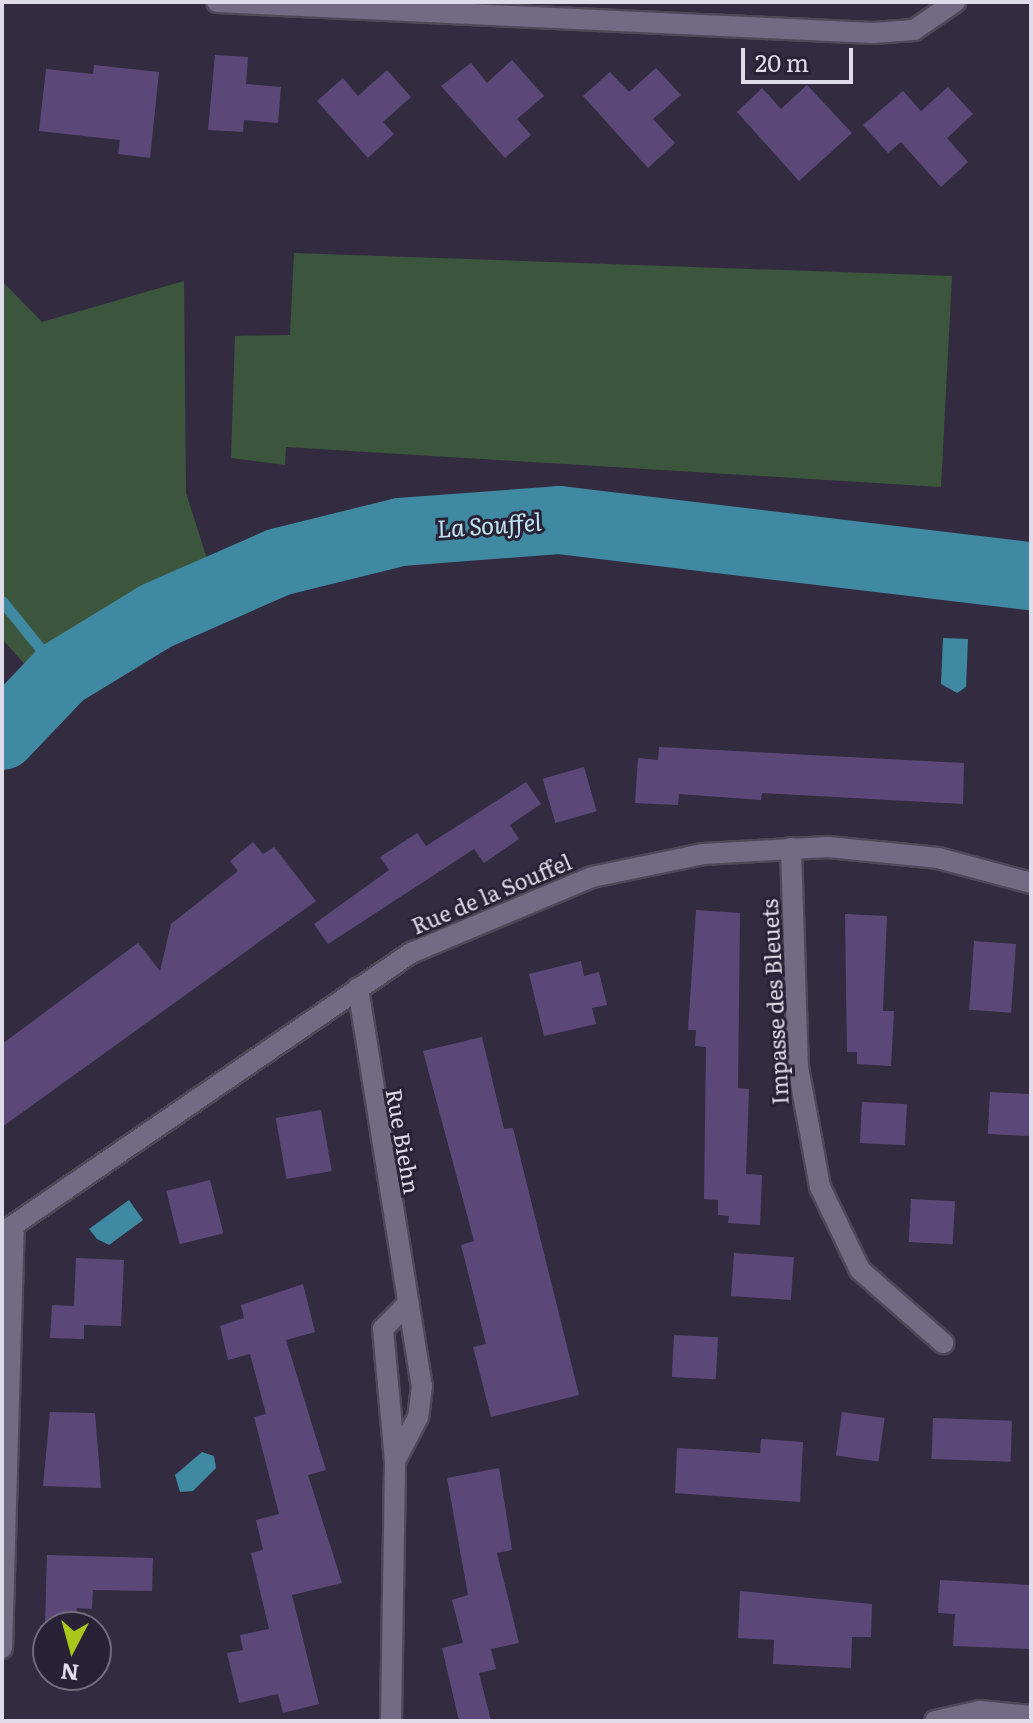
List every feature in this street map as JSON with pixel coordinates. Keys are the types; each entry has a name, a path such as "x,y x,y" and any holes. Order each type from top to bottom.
{"street":[{"path":"217,2 873,33 914,30 955,2"},
{"name":"Rue de la Souffel","path":"8,1229 358,988 480,920 592,877 653,862 791,848 896,851 1031,883"},
{"name":"Impasse des Bleuets","path":"791,848 798,1067 820,1187 860,1270 943,1343"},
{"name":"Rue Biehn","path":"358,988 422,1386 418,1417 395,1461"},
{"path":"2,1648 8,1229"},
{"name":"Rue Biehn","path":"391,1721 395,1461 383,1329 409,1302"},
{"path":"935,1721 980,1711 1031,1716"}],"green space":[{"path":"294,253 952,276 941,487 286,447 285,465 231,458 235,336 290,335"},
{"path":"2,281 42,322 184,281 186,493 209,565 28,668 2,639"}],"water":[{"path":"943,638 968,639 966,687 957,693 941,684"},
{"path":"129,1200 143,1220 109,1245 97,1239 89,1229"},
{"path":"202,1452 214,1456 216,1468 193,1491 180,1492 175,1475"}],"building":[{"path":"215,55 248,57 246,84 281,87 278,123 244,120 243,132 208,130"},
{"path":"512,60 544,96 517,119 531,135 505,158 441,86 471,63 487,83"},
{"path":"94,65 159,72 150,158 118,154 120,140 39,131 46,69 93,74"},
{"path":"656,68 681,95 653,119 675,143 648,168 583,96 610,72 629,92"},
{"path":"387,70 411,97 383,122 394,134 368,158 317,101 343,78 358,96"},
{"path":"807,85 852,133 799,181 737,112 762,88 781,109"},
{"path":"948,87 973,114 947,138 968,162 941,187 901,142 888,153 863,125 903,91 921,111"},
{"path":"659,747 964,763 963,804 762,793 761,800 679,794 678,805 635,803 638,758 658,760"},
{"path":"584,767 597,811 555,823 543,779"},
{"path":"526,782 541,804 510,825 519,839 484,863 474,849 328,944 314,924 389,870 380,857 417,833 426,846"},
{"path":"253,842 263,854 274,847 316,901 2,1127 2,1044 138,943 160,971 171,924 238,871 230,861"},
{"path":"696,910 740,913 738,1088 749,1089 746,1174 762,1175 760,1225 728,1223 729,1216 718,1215 718,1200 704,1199 706,1047 695,1046 696,1030 688,1030"},
{"path":"845,914 887,916 883,1011 894,1011 891,1066 857,1064 857,1052 847,1052"},
{"path":"974,941 1016,944 1011,1013 969,1010"},
{"path":"581,961 584,976 599,972 607,1005 592,1008 596,1024 544,1036 529,974"},
{"path":"482,1037 504,1129 513,1128 579,1395 491,1417 473,1347 486,1344 461,1245 474,1241 423,1051"},
{"path":"990,1092 1031,1094 1029,1136 988,1134"},
{"path":"862,1102 907,1104 905,1145 860,1143"},
{"path":"321,1110 332,1171 286,1179 276,1118"},
{"path":"210,1180 223,1233 180,1244 166,1191"},
{"path":"911,1199 955,1201 953,1244 909,1242"},
{"path":"734,1253 794,1257 791,1300 731,1296"},
{"path":"76,1258 124,1260 121,1326 84,1325 84,1339 50,1338 52,1305 74,1306"},
{"path":"303,1284 315,1332 286,1340 326,1470 308,1475 342,1583 292,1595 319,1704 283,1713 278,1694 239,1703 227,1653 243,1650 240,1635 269,1629 251,1553 263,1550 256,1520 279,1514 254,1417 266,1414 250,1354 228,1360 220,1326 244,1318 241,1305"},
{"path":"674,1335 718,1337 716,1379 672,1377"},
{"path":"50,1412 95,1413 101,1488 43,1486"},
{"path":"842,1412 885,1418 878,1462 836,1456"},
{"path":"933,1418 1012,1421 1011,1462 932,1459"},
{"path":"761,1439 803,1442 800,1502 675,1493 677,1448 760,1453"},
{"path":"499,1468 512,1550 497,1553 519,1643 491,1649 496,1669 479,1673 491,1721 459,1721 442,1648 463,1643 452,1600 468,1595 447,1478"},
{"path":"47,1555 153,1558 152,1591 93,1590 92,1609 45,1611"},
{"path":"940,1580 1031,1585 1031,1649 953,1646 955,1614 938,1613"},
{"path":"740,1591 872,1604 871,1637 852,1637 851,1668 773,1664 774,1640 738,1638"}],"waterway":[{"name":"La Souffel","path":"2,736 61,674 156,616 279,562 400,532 559,520 1031,576"},
{"path":"2,601 61,674"}]}
